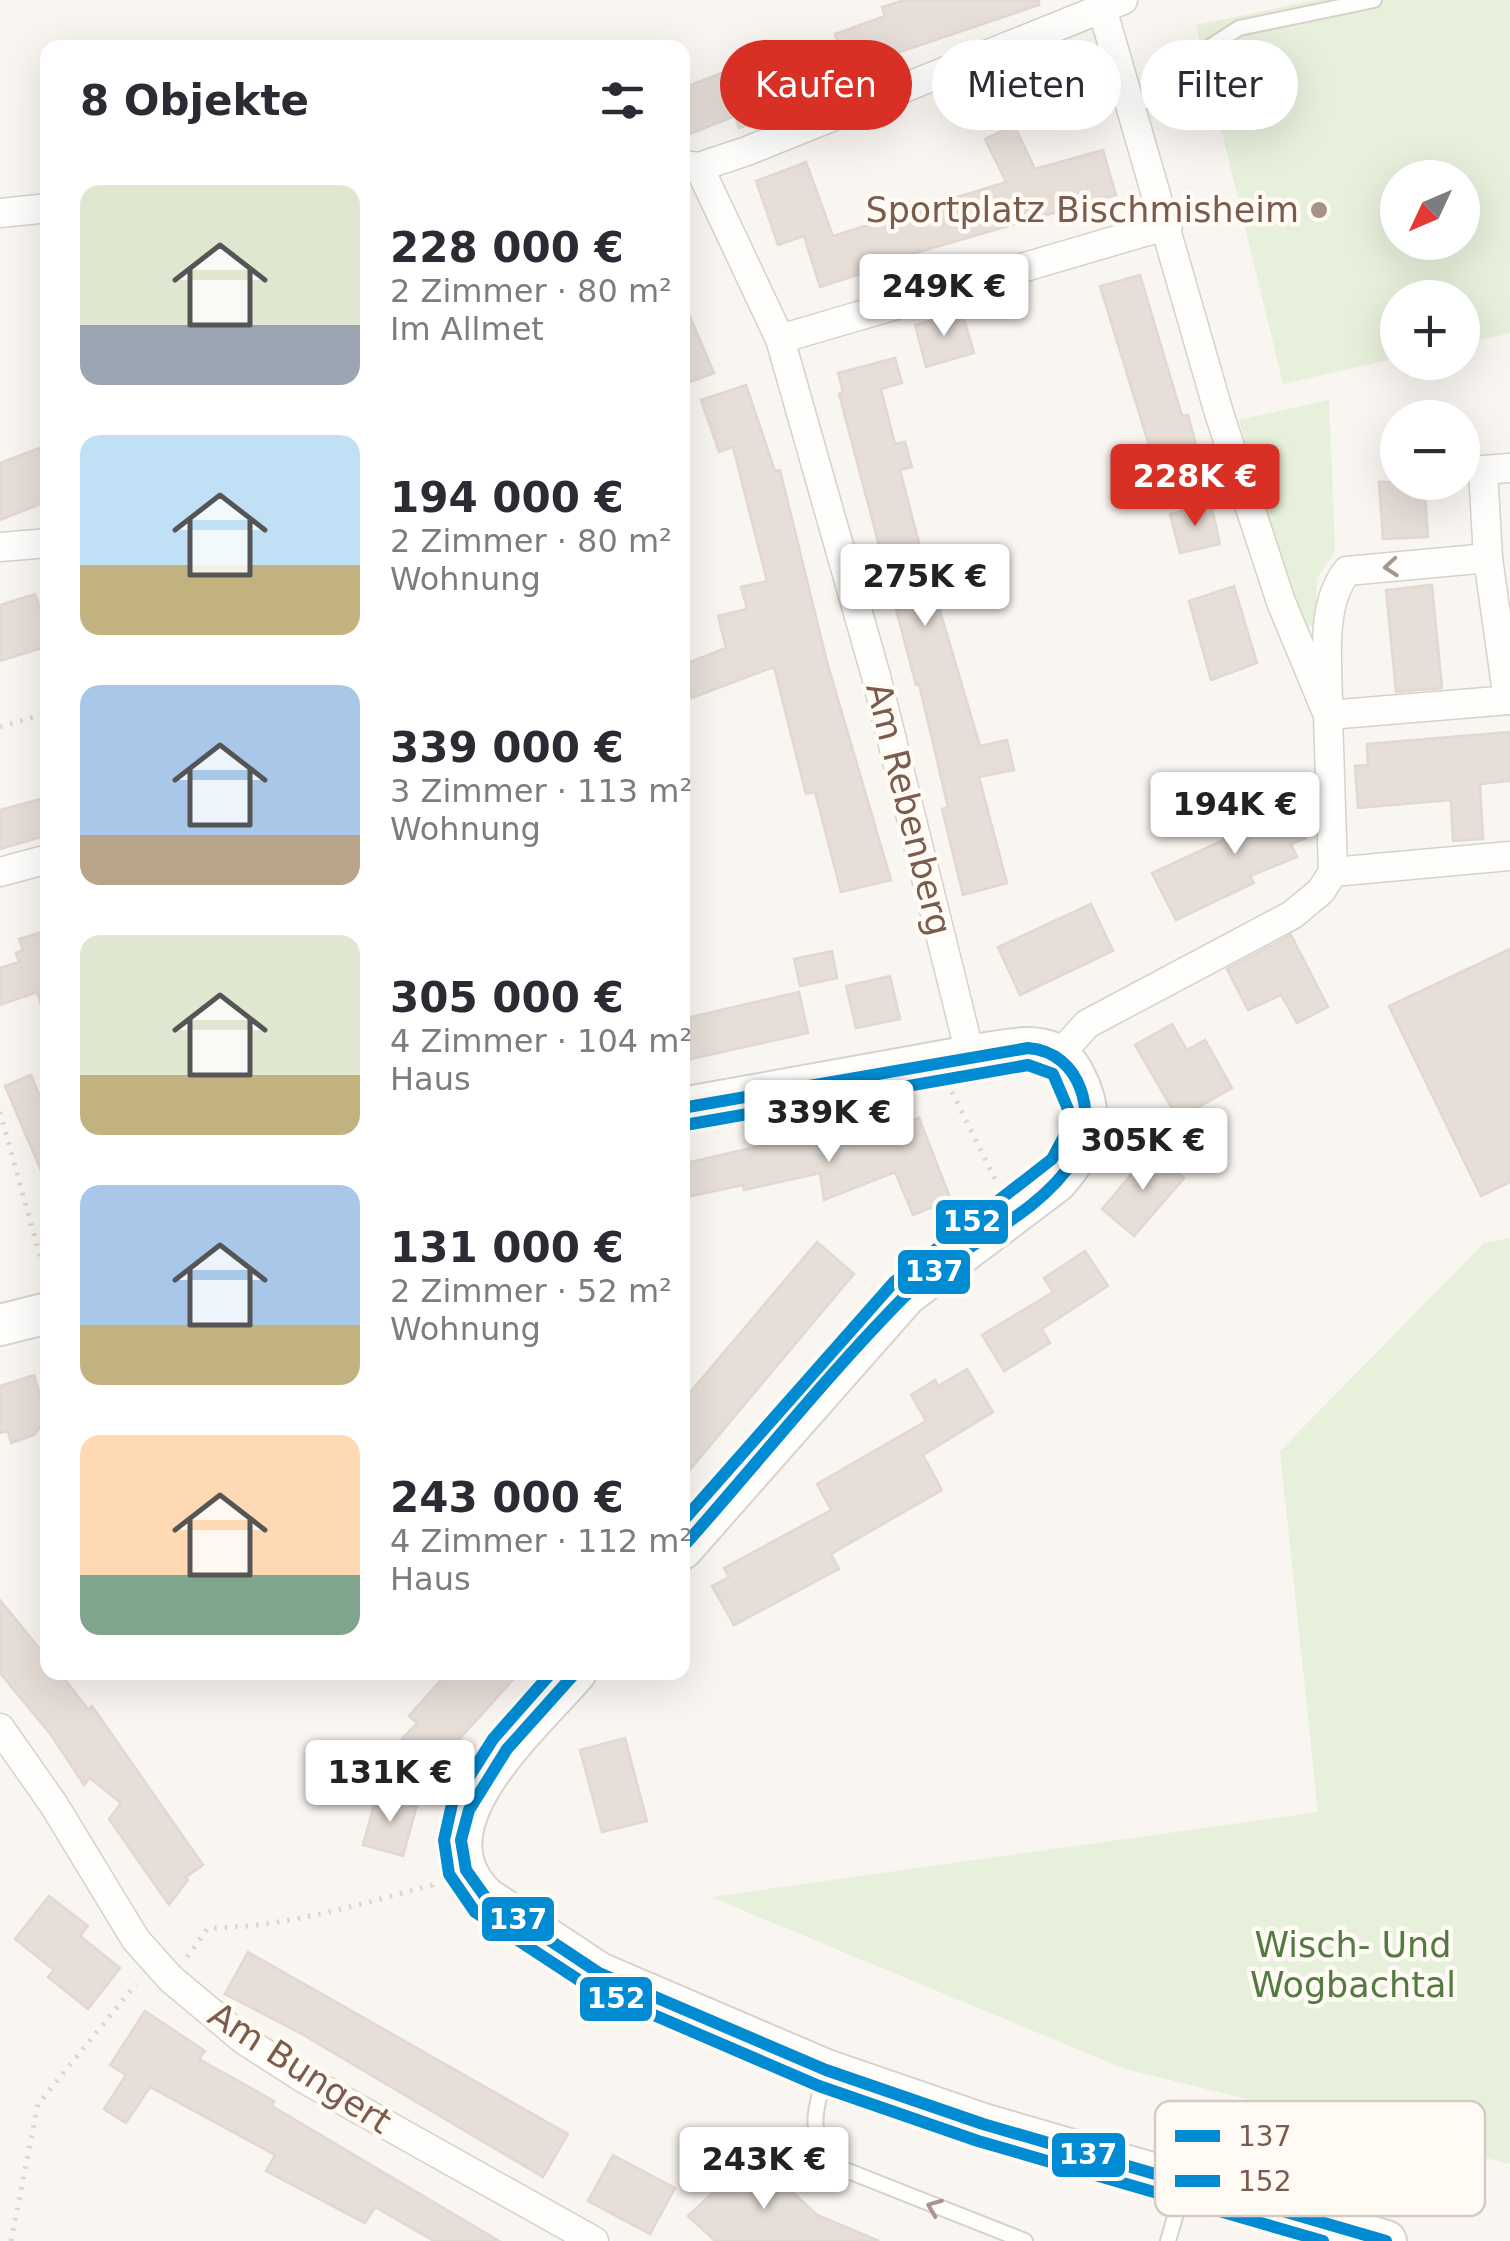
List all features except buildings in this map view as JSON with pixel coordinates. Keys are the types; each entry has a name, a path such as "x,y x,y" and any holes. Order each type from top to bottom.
{"street":[{"path":"691,166 1113,4 1133,110 1219,413 1281,602 1328,715"},
{"name":"Am Rebenberg","path":"691,166 780,339 876,676 953,1061"},
{"path":"0,213 40,209"},
{"path":"780,339 1168,226"},
{"path":"1328,715 1509,700 1488,558 1483,470 1510,468"},
{"path":"0,547 40,544"},
{"path":"1058,1056 1088,1024 1292,916 1321,891 1333,872 1328,715 1330,606 1336,585 1348,571 1488,558"},
{"path":"1333,872 1510,856"},
{"path":"0,872 40,861"},
{"path":"690,1107 1017,1049 1038,1049 1058,1056 1070,1066 1090,1113 1074,1161 1056,1182 906,1295 690,1540"},
{"path":"0,1325 40,1315"},
{"path":"569,1680 479,1787 460,1833 461,1855 472,1885 486,1898 599,1972 826,2070 1155,2176"},
{"name":"Am Bungert","path":"0,1728 162,1971 244,2040 303,2078 594,2241"},
{"path":"1296,2216 1386,2241"}],"lane":[{"path":"1133,110 1202,52 1239,28 1374,0"},
{"path":"826,2070 813,2125 822,2149 843,2169 1025,2241"},
{"path":"1168,2241 1175,2216"}],"path":[{"path":"0,727 40,714"},
{"path":"953,1061 1012,1213"},
{"path":"0,1112 40,1254"},
{"path":"11,2241 38,2104 162,1971 208,1928 239,1928 432,1885 431,1864 461,1855"}],"green space":[{"name":"Sportplatz Bischmisheim","path":"1316,0 1510,0 1510,333 1480,340 1480,280 1380,280 1380,362 1283,384 1221,130 1298,130 1298,40 1200,40 1196,25"},
{"path":"1329,400 1335,551 1317,579 1315,624 1300,630 1239,420"},
{"name":"Wisch- Und Wogbachtal","path":"1510,1238 1510,2164 1485,2158 1485,2101 1255,2101 1125,2069 711,1897 1318,1812 1280,1451 1484,1243"}],"transit line":[{"name":"137","path":"690,1107 1028,1048 1047,1052 1061,1061 1073,1074 1085,1106 1081,1142 1059,1180 904,1297 690,1539"},
{"name":"152","path":"690,1124 1028,1065 1053,1074 1068,1109 1068,1129 1052,1159 894,1282 690,1513"},
{"name":"152","path":"545,1680 493,1739 452,1804 444,1840 449,1874 475,1912 591,1988 819,2086 978,2141 1155,2192"},
{"name":"137","path":"569,1680 507,1749 469,1810 461,1840 466,1870 486,1898 599,1973 826,2070 983,2124 1155,2174"},
{"name":"152","path":"1237,2216 1323,2241"},
{"name":"137","path":"1300,2216 1386,2241"}],"place":[{"name":"Sportplatz Bischmisheim","path":"1319,210"}]}
